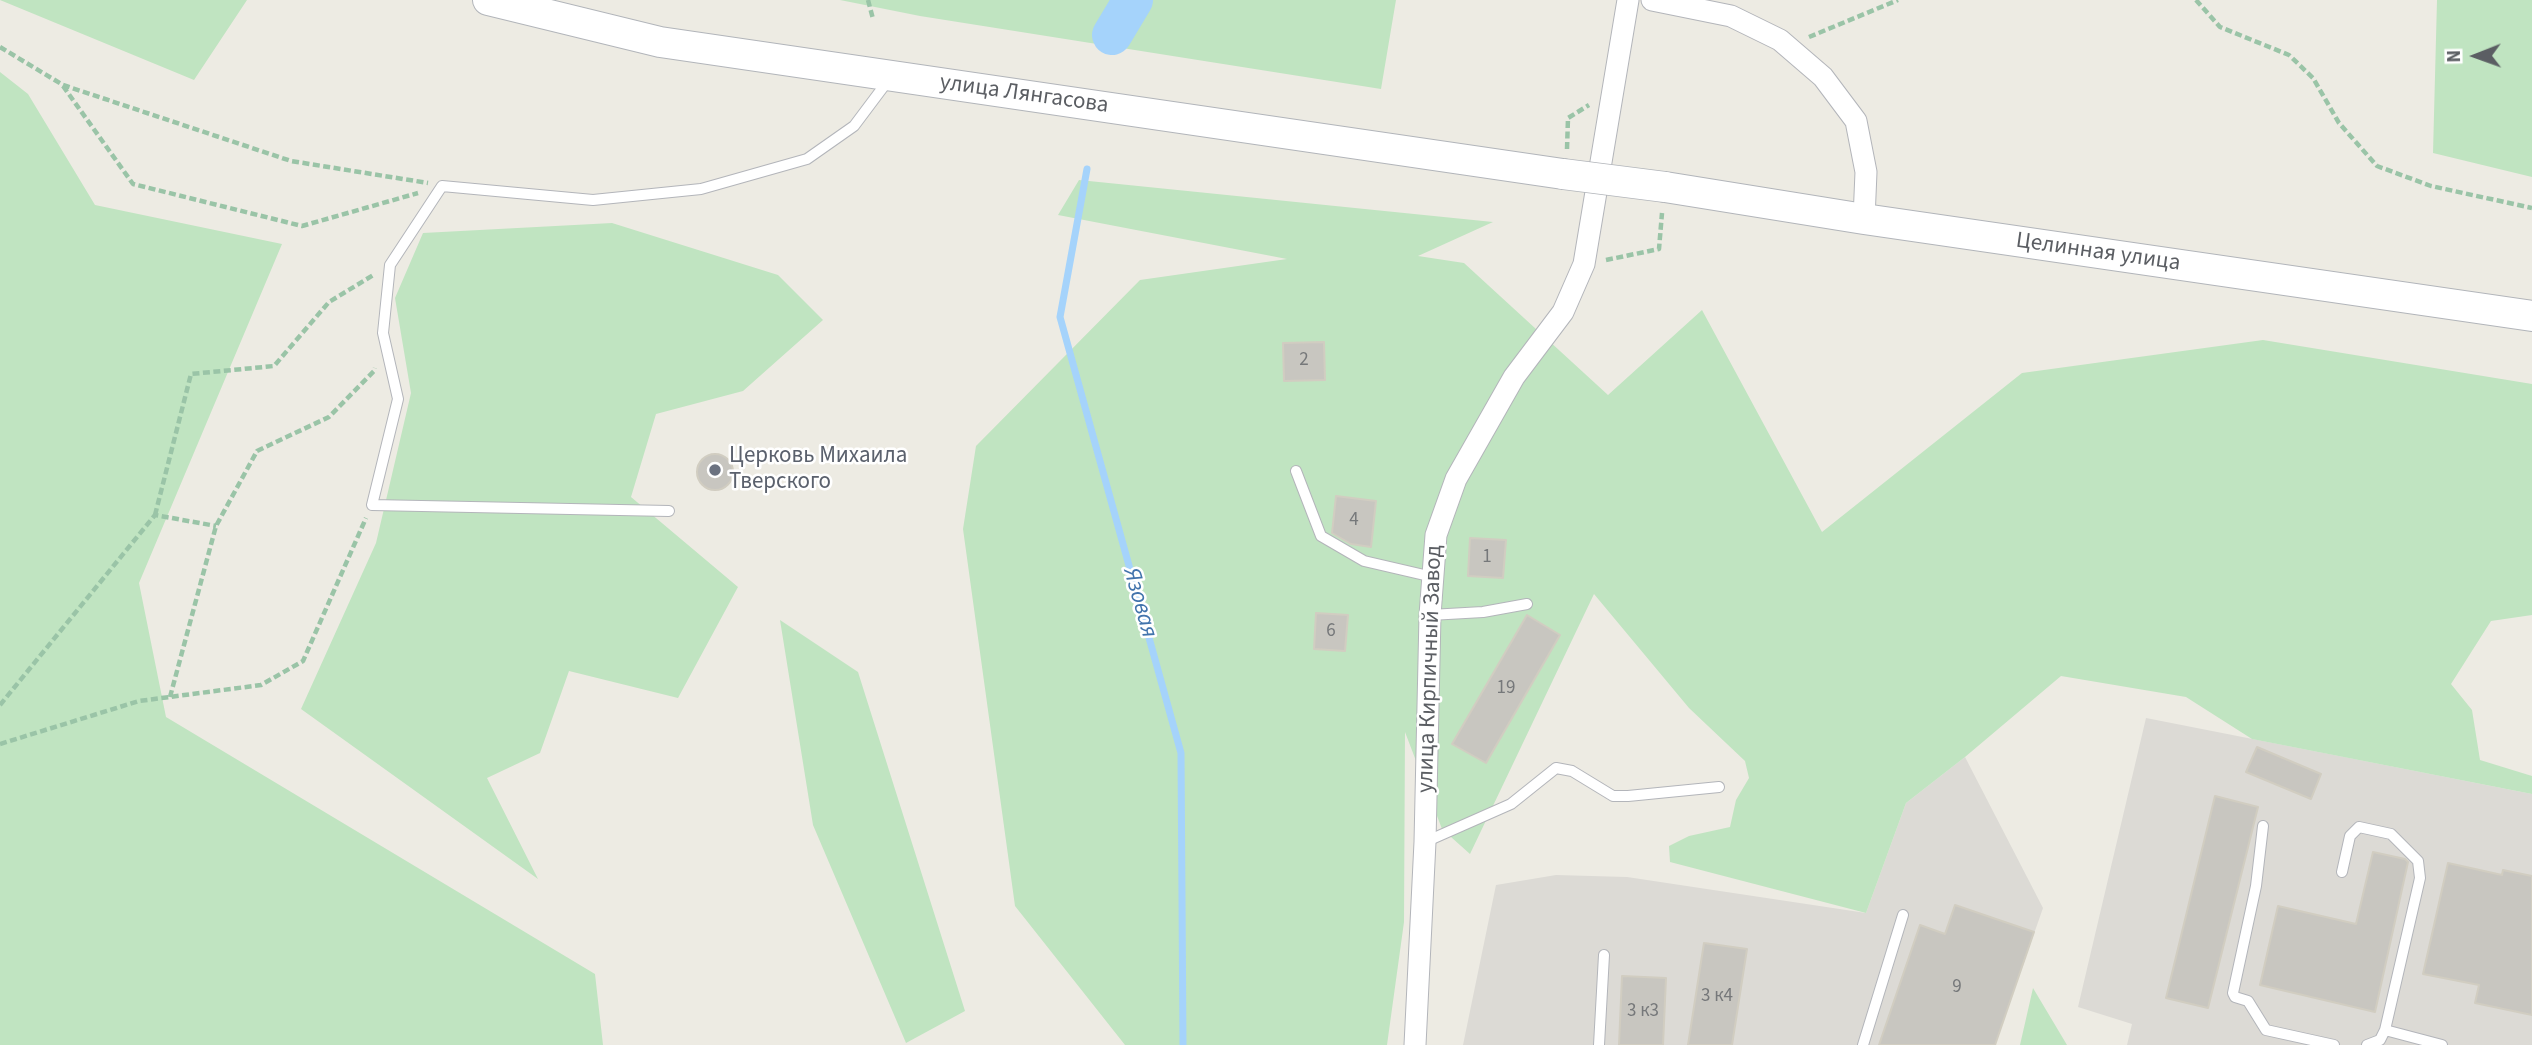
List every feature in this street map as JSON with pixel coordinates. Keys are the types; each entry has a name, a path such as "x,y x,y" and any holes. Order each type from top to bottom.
{"main road":[{"name":"улица Лянгасова","path":"488,0 660,43 892,76 1565,162 1663,200"},
{"name":"Целинная улица","path":"1663,200 1864,219 2532,316"}],"street":[{"name":"улица Кирпичный Завод","path":"1415,1045 1425,842 1430,615 1436,536 1456,478 1514,377 1563,312 1584,264 1628,0"},
{"path":"1651,0 1731,16 1780,40 1823,77 1856,121 1866,172 1864,219"}],"lane":[{"path":"669,511 372,505 398,399 383,333 390,265 442,186 593,200 701,189 807,159 854,126 892,76"},
{"path":"1296,471 1321,536 1364,561 1433,577"},
{"path":"1430,615 1483,612 1527,604"},
{"path":"1425,842 1511,804 1556,768 1572,771 1613,796 1719,786"},
{"path":"2263,826 2256,886 2233,993 2235,997 2248,1001 2266,1030 2334,1045"},
{"path":"2342,872 2350,836 2359,827 2391,834 2418,861 2420,878 2385,1030 2380,1040 2367,1045"},
{"path":"1863,1045 1903,915"},
{"path":"1599,1045 1604,955"},
{"path":"2385,1030 2442,1045"}],"path":[{"path":"868,0 873,19"},
{"path":"1780,40 1808,37 1898,0"},
{"path":"2196,0 2220,27 2289,55 2313,78 2339,123 2377,166 2431,186 2532,208"},
{"path":"0,47 63,85 291,161 442,186"},
{"path":"63,85 133,184 302,226 442,186"},
{"path":"1565,162 1568,118 1612,91"},
{"path":"1584,264 1659,249 1663,200"},
{"path":"0,705 155,514 191,374 274,366 329,302 390,265"},
{"path":"170,697 216,527 257,451 329,417 374,372 383,333"},
{"path":"0,744 139,701 261,685 303,661 372,505"},
{"path":"155,514 216,527"}],"shaded area":[{"path":"2146,718 2532,794 2532,1045 2127,1045 2132,1024 2078,1007"},
{"path":"1965,757 2043,908 1995,1045 1463,1045 1496,885 1556,875 1627,877 1866,913 1906,803"}],"green space":[{"path":"0,0 247,0 194,80"},
{"path":"840,0 1396,0 1381,89 920,16"},
{"path":"2437,0 2532,0 2532,177 2433,153"},
{"path":"0,72 28,94 95,205 282,244 139,583 166,717 595,974 603,1045 0,1045"},
{"path":"1079,180 1493,222 1418,256 1464,263 1608,395 1702,310 1822,532 2022,373 2263,340 2532,384 2532,615 2491,621 2451,684 2472,710 2480,760 2532,776 2532,794 2252,739 2186,697 2061,676 1906,803 1866,913 1670,862 1669,846 1689,836 1730,827 1736,800 1749,778 1745,761 1689,708 1594,594 1470,854 1442,829 1405,732 1404,922 1387,1045 1125,1045 1015,906 963,529 976,446 1140,280 1287,259 1058,215"},
{"path":"612,223 778,275 823,320 743,391 656,414 631,497 738,587 678,698 569,671 540,753 487,778 538,879 301,709 376,543 411,393 395,298 423,233"},
{"path":"780,620 858,672 965,1011 906,1043 813,825"},
{"path":"2033,988 2067,1045 2020,1045"}],"building":[{"path":"1324,342 1325,380 1284,381 1283,343"},
{"name":"Церковь Михаила Тверского","path":"715,454 727,460 733,472 727,484 715,490 703,484 697,472 703,460"},
{"path":"1336,496 1376,501 1371,547 1351,544 1332,533"},
{"path":"1470,538 1506,540 1503,578 1468,576"},
{"path":"1316,613 1348,615 1345,651 1314,649"},
{"path":"1527,615 1560,635 1486,763 1452,744"},
{"path":"2257,747 2321,774 2311,799 2246,772"},
{"path":"2215,796 2258,807 2208,1008 2166,998"},
{"path":"2373,852 2408,862 2375,1012 2260,985 2278,906 2356,924"},
{"path":"2448,863 2502,875 2503,870 2532,876 2532,1015 2475,1003 2479,985 2423,974"},
{"path":"1955,905 2034,932 1995,1045 1879,1045 1920,925 1945,934"},
{"path":"1704,943 1747,949 1732,1045 1688,1045"},
{"path":"1622,976 1666,978 1663,1045 1619,1045"}],"waterway":[{"name":"Язовая","path":"1112,35 1133,0"},
{"name":"Язовая","path":"1087,169 1060,317 1181,753 1183,1045"}],"place":[{"name":"Церковь Михаила Тверского","path":"715,470"}]}
